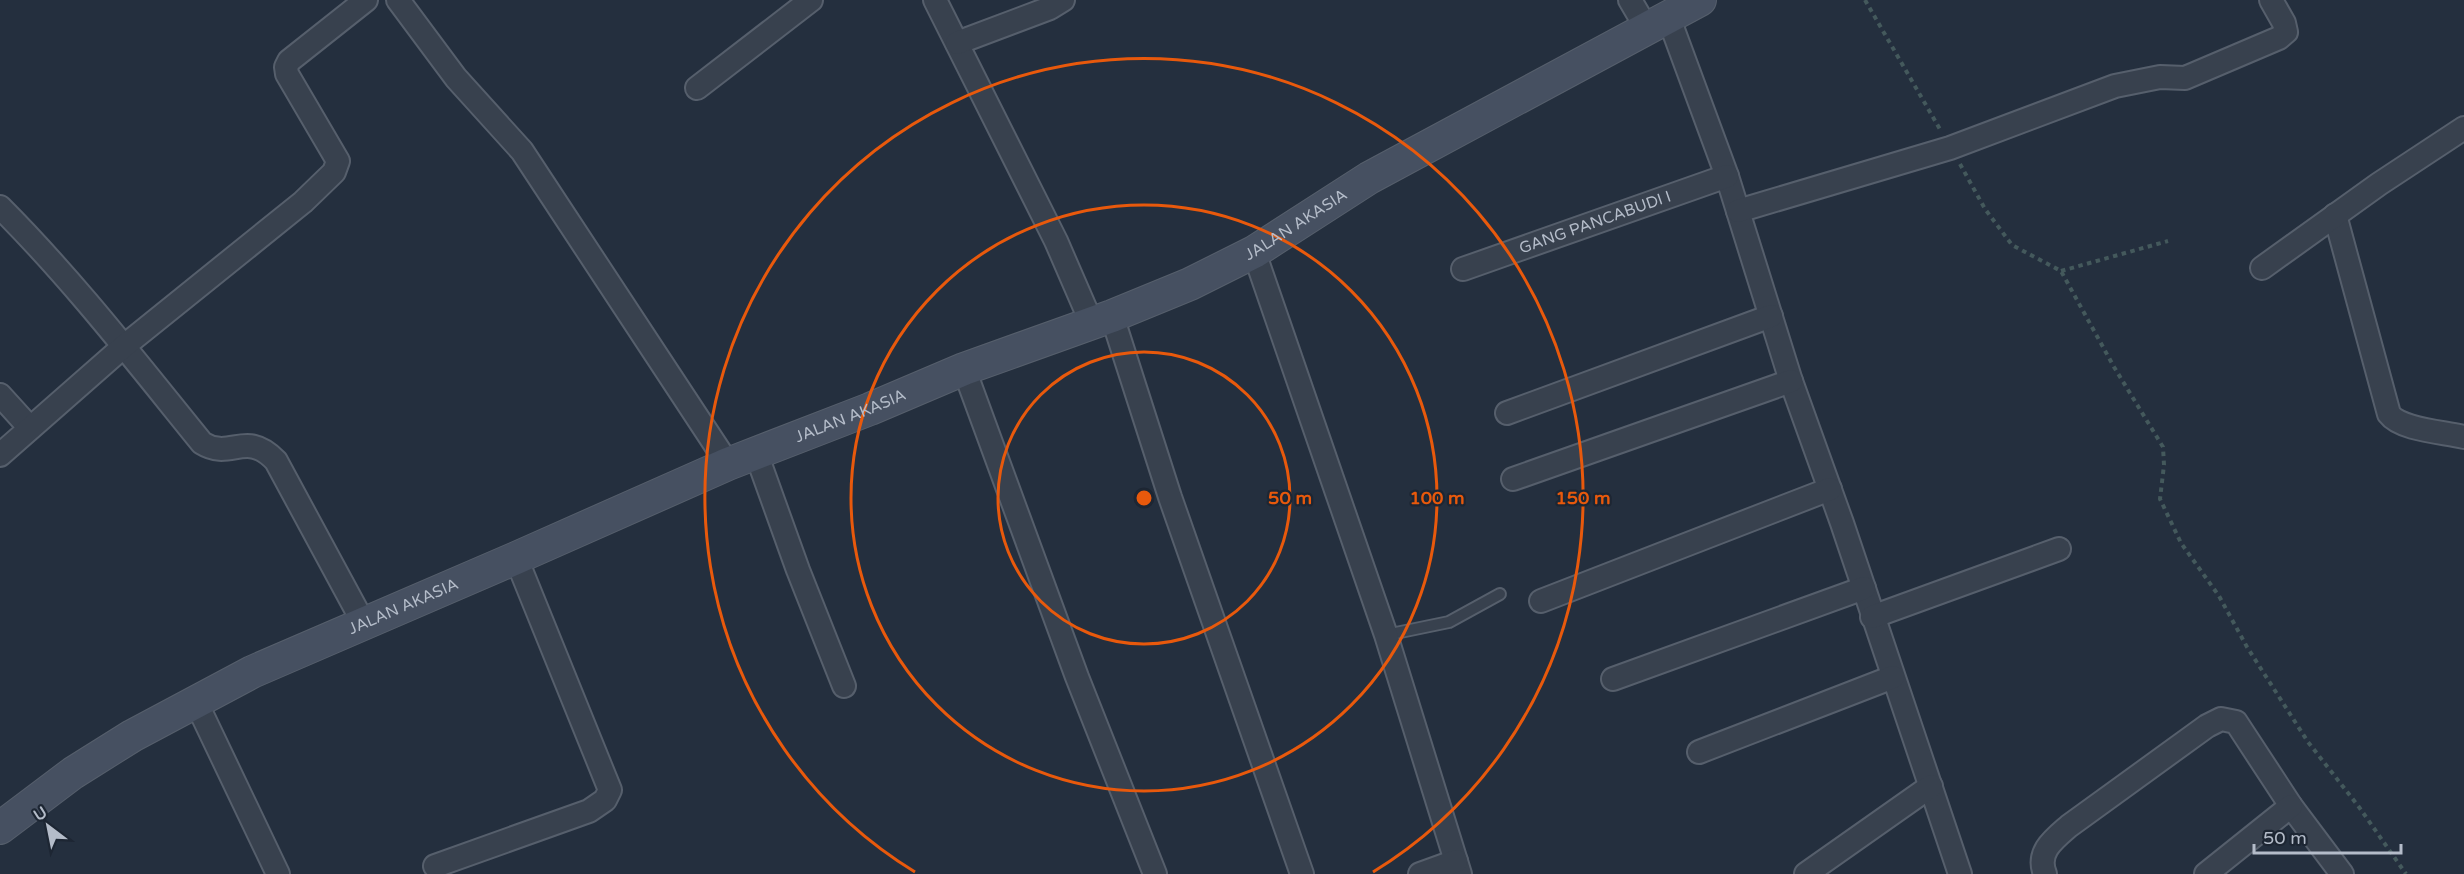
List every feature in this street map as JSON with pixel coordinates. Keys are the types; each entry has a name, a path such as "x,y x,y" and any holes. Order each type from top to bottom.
{"street":[{"path":"0,455 123,347 303,201 334,172 338,161 287,74 286,67 289,61 366,0"},
{"path":"398,0 456,78 522,151 742,458 798,570 844,686"},
{"path":"697,87 811,0"},
{"path":"935,0 1056,241 1102,320 1170,497 1302,874"},
{"path":"957,43 1050,8 1063,0"},
{"path":"1630,0 1657,22 1727,176 1791,381 1864,588 1960,874"},
{"name":"JALAN AKASIA","path":"0,828 73,773 132,736 252,672 742,458 870,409 964,369 1102,320 1190,284 1254,252 1369,178 1700,0"},
{"path":"1738,211 1950,148 2115,86 2160,77 2185,78 2279,38 2286,32 2284,23 2271,0"},
{"path":"2262,268 2379,184 2460,136"},
{"name":"GANG PANCABUDI I","path":"1464,269 1727,176"},
{"path":"0,207 24,231 202,443 212,449 254,445 265,449 276,461 363,622"},
{"path":"2335,215 2390,414 2394,420 2405,425 2464,437"},
{"path":"1254,252 1386,635 1458,867 1420,874"},
{"path":"1507,413 1771,316"},
{"path":"964,369 1077,677 1155,874"},
{"path":"1513,478 1791,381"},
{"path":"0,396 30,428"},
{"path":"1541,601 1830,489"},
{"path":"1872,617 2058,549"},
{"path":"435,866 589,811 604,800 610,790 516,558"},
{"path":"1613,679 1864,588"},
{"path":"1699,752 1893,677"},
{"path":"196,702 278,874"},
{"path":"2044,874 2043,855 2047,845 2069,826 2207,726 2221,719 2235,722 2291,806 2342,874"},
{"path":"1806,874 1931,786"},
{"path":"2206,874 2291,806"}],"lane":[{"path":"1386,635 1449,622 1500,594"}],"path":[{"path":"2168,241 2061,271 2119,376 2163,447 2164,465 2160,499 2181,543 2219,596 2247,647 2308,742 2359,807 2406,874"}]}
